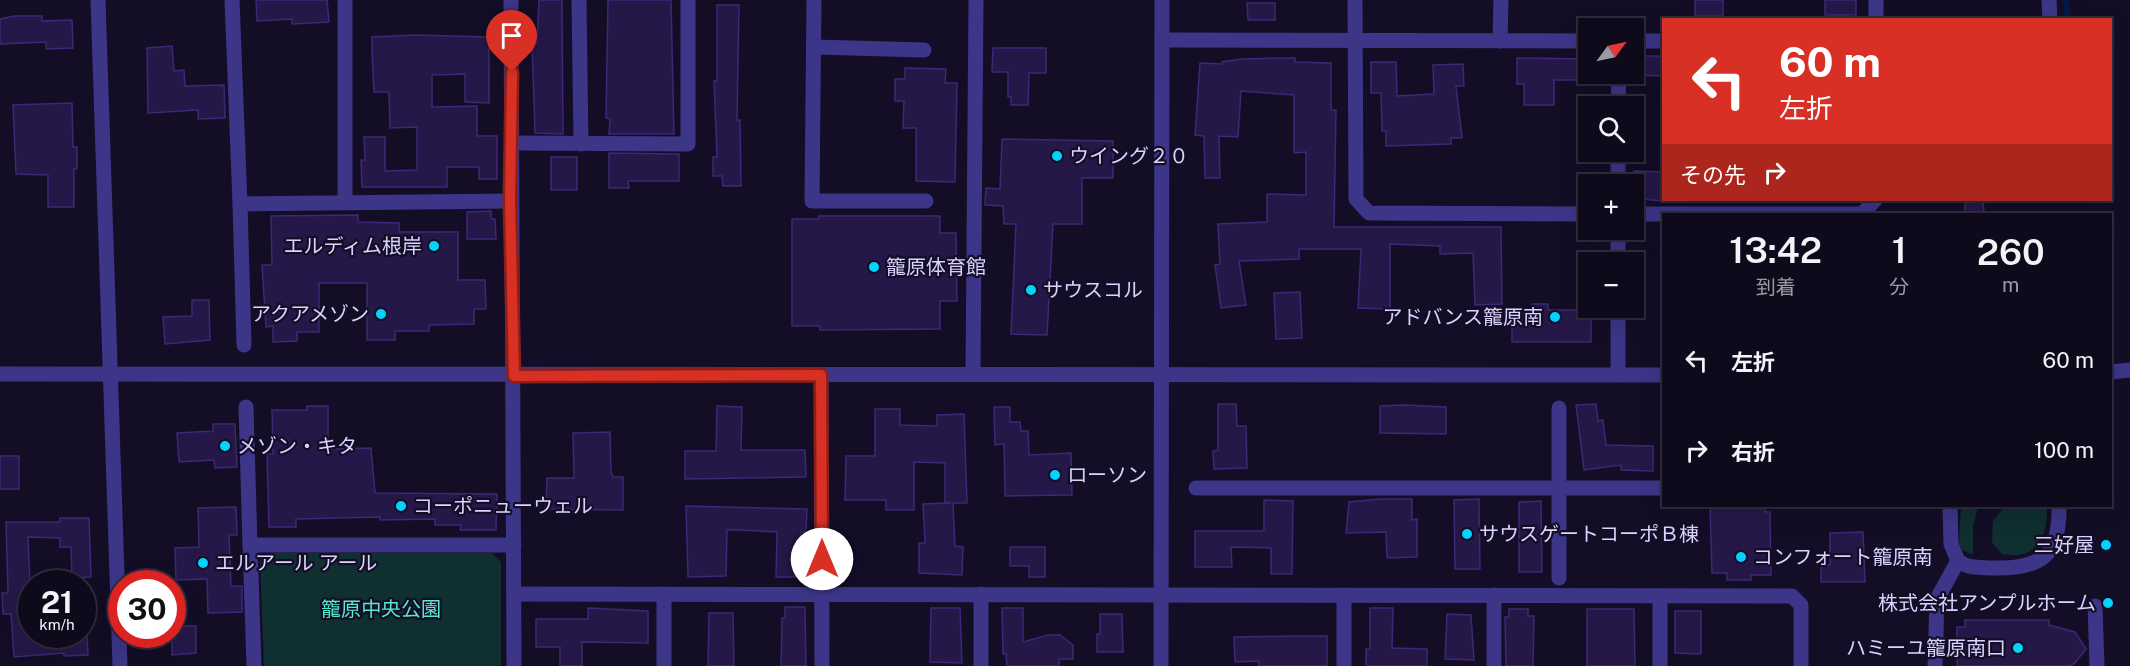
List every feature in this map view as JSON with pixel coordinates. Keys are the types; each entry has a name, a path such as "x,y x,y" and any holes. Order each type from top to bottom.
{"street":[{"path":"98,0 120,666"},
{"path":"231,0 244,345"},
{"path":"345,0 345,202"},
{"path":"511,0 513,143 510,201 514,376 514,666"},
{"path":"579,0 581,144"},
{"path":"513,143 688,144 688,0"},
{"path":"814,0 812,201 926,201"},
{"path":"973,374 976,0"},
{"path":"1161,666 1162,0"},
{"path":"1355,0 1356,199 1369,213 1578,214"},
{"path":"1500,41 1501,0"},
{"path":"1876,0 1876,18"},
{"path":"2049,0 2050,18"},
{"path":"1162,40 1578,41"},
{"path":"1644,41 1662,41"},
{"path":"814,47 924,50"},
{"path":"240,204 510,201"},
{"path":"1863,213 1874,201"},
{"path":"1644,214 1662,214"},
{"path":"1618,318 1618,375"},
{"path":"2112,372 2130,370"},
{"path":"0,374 1662,375"},
{"path":"821,375 822,666"},
{"path":"246,407 255,666"},
{"path":"1559,408 1559,578"},
{"path":"1196,488 1662,488"},
{"path":"1950,507 1950,544 1958,561 1973,567 2021,568 2032,565 2043,558 2058,534 2059,507"},
{"path":"250,545 514,545"},
{"path":"1935,666 1937,599 1958,561"},
{"path":"514,594 1792,597 1801,605 1801,666"},
{"path":"664,594 664,666"},
{"path":"981,594 981,666"},
{"path":"1344,595 1344,666"},
{"path":"1494,595 1494,666"},
{"path":"1660,596 1660,666"},
{"path":"2095,606 2097,666"}],"green space":[{"path":"1961,507 1978,507 1973,527 1973,555 1962,550 1959,543"},
{"path":"2004,507 2047,507 2042,536 2032,550 2024,554 2002,554 1992,543 1993,521"},
{"name":"籠原中央公園","path":"269,553 492,553 501,562 501,666 264,666 260,561"}],"building":[{"path":"256,0 327,0 329,22 292,24 292,19 257,21"},
{"path":"539,0 562,0 563,134 535,133 532,43 537,43"},
{"path":"608,0 671,0 674,134 609,134 610,119 606,118"},
{"path":"1695,0 1723,0 1723,16 1695,16"},
{"path":"1825,0 1856,0 1856,15 1825,15"},
{"path":"1247,3 1275,3 1275,20 1248,20"},
{"path":"717,5 739,5 737,120 740,120 741,186 723,186 722,176 713,176 713,157 717,157 714,81 717,81"},
{"path":"14,16 42,16 42,21 72,20 73,48 46,49 46,42 0,44 0,19"},
{"path":"415,35 489,37 489,103 465,102 465,74 432,75 432,107 477,106 477,136 497,136 497,179 479,179 479,167 447,167 447,187 362,187 361,160 365,160 364,137 385,137 385,171 417,170 417,127 390,128 389,92 374,92 372,54 372,37"},
{"path":"172,46 174,71 184,70 185,86 224,85 225,118 198,119 198,110 148,113 147,48"},
{"path":"993,48 1046,48 1046,73 1029,73 1028,105 1011,105 1011,97 1008,97 1008,72 992,72"},
{"path":"1644,56 1662,56 1662,76 1644,75"},
{"path":"1295,58 1295,62 1331,63 1331,110 1336,110 1334,227 1501,227 1502,304 1475,305 1473,253 1440,254 1440,246 1390,244 1390,309 1358,308 1361,249 1299,249 1299,259 1239,261 1246,305 1221,308 1215,265 1220,264 1218,224 1267,222 1267,194 1306,195 1306,152 1294,153 1294,95 1241,91 1238,137 1219,136 1220,178 1205,178 1204,136 1195,135 1200,63 1222,64 1222,62 1242,59"},
{"path":"1517,58 1578,59 1578,80 1554,80 1554,105 1524,105 1524,84 1517,84"},
{"path":"1371,62 1396,62 1397,96 1434,94 1433,65 1463,64 1464,86 1456,86 1462,138 1451,138 1451,144 1386,146 1386,131 1382,131 1381,93 1371,93"},
{"path":"905,68 946,69 945,83 957,83 955,182 916,181 916,128 903,128 904,101 895,101 895,79 905,79"},
{"path":"72,103 73,147 77,147 77,169 74,169 74,207 48,207 48,175 16,174 13,105"},
{"path":"1002,139 1113,141 1113,178 1082,178 1082,224 1053,224 1047,335 1011,334 1016,224 1004,224 1003,206 985,205 986,188 1000,189"},
{"path":"609,153 679,154 679,181 628,181 629,188 609,188"},
{"path":"551,157 577,157 577,190 551,190"},
{"path":"1634,171 1662,172 1662,201 1644,199 1644,174 1634,174"},
{"path":"1965,201 1983,201 1984,213 1965,213"},
{"path":"491,211 491,219 495,219 496,239 467,239 467,212"},
{"path":"358,215 358,222 399,223 399,232 458,232 458,280 485,280 486,309 474,309 474,324 429,325 429,331 395,331 395,340 367,340 367,283 319,283 319,332 297,332 297,341 273,342 273,326 266,327 262,265 272,265 271,216"},
{"name":"籠原体育館","path":"819,216 940,216 940,233 956,233 957,301 940,301 940,329 820,330 820,326 792,326 792,219 819,219"},
{"path":"1300,292 1302,338 1276,339 1274,293"},
{"path":"192,300 209,300 210,340 165,344 163,317 192,316"},
{"name":"アドバンス籠原南","path":"1532,304 1548,304 1548,310 1578,310 1578,318 1591,318 1591,342 1512,342 1512,309 1532,309"},
{"path":"1218,404 1236,404 1237,426 1246,426 1247,468 1214,469 1213,451 1218,450"},
{"path":"1596,404 1598,421 1603,420 1606,445 1653,446 1653,471 1621,470 1621,465 1584,470 1576,405"},
{"path":"307,406 328,406 328,449 371,448 375,493 497,494 496,530 460,530 461,525 435,525 435,519 380,520 380,517 296,519 296,527 269,527 267,454 273,454 272,410 307,410"},
{"path":"717,406 742,407 741,450 805,450 806,477 685,479 685,451 716,451"},
{"path":"1380,406 1446,407 1446,434 1380,433"},
{"path":"994,407 1010,407 1010,422 1020,422 1021,431 1028,431 1029,455 1071,453 1072,495 1005,496 1004,444 995,445"},
{"path":"875,409 900,409 900,425 937,426 937,415 964,414 967,503 953,503 955,546 963,547 962,575 919,573 919,543 925,543 923,504 951,503 945,502 945,463 914,462 914,510 886,510 886,500 845,500 846,456 875,456"},
{"path":"213,424 235,424 237,467 215,468 214,460 179,462 177,433 213,431"},
{"path":"610,432 611,472 613,477 623,477 623,510 546,509 547,478 574,478 573,433"},
{"path":"0,456 19,456 19,489 0,489"},
{"path":"1412,499 1412,520 1417,519 1417,557 1387,558 1386,532 1346,533 1349,502"},
{"name":"サウスゲートコーポＢ棟","path":"1479,499 1480,569 1455,569 1454,500"},
{"path":"1264,500 1293,501 1292,574 1271,574 1271,548 1231,547 1232,567 1195,567 1195,531 1264,530"},
{"path":"1541,501 1542,572 1519,572 1519,502"},
{"path":"686,506 807,509 806,532 801,532 801,577 776,577 777,532 727,530 726,576 688,577"},
{"path":"236,507 237,535 229,535 231,586 242,586 242,612 208,613 207,579 186,580 186,570 176,570 175,548 199,547 198,508"},
{"name":"コンフォート籠原南","path":"1710,507 1765,507 1765,512 1770,512 1771,575 1751,575 1751,580 1727,580 1727,573 1712,573"},
{"path":"60,518 89,518 91,570 72,570 71,547 60,547 60,538 28,537 29,570 18,570 18,648 88,648 88,655 64,656 64,653 14,657 11,614 3,614 2,593 8,593 6,522 60,522"},
{"path":"1863,532 1865,582 1821,582 1821,565 1830,565 1830,533"},
{"path":"1010,547 1045,547 1045,577 1029,577 1029,566 1010,566"},
{"path":"785,607 805,607 806,666 781,666 782,618 785,618"},
{"path":"588,608 648,611 648,643 582,642 582,666 560,666 560,647 536,647 536,619 588,619"},
{"path":"931,608 960,608 962,663 930,662"},
{"path":"1002,608 1023,608 1023,642 1048,635 1060,635 1073,645 1073,659 1059,659 1059,666 1007,666 1006,654 1003,654"},
{"path":"1370,608 1393,608 1392,648 1427,649 1427,666 1366,666 1366,649 1370,649"},
{"path":"1509,609 1528,609 1528,616 1534,616 1533,666 1506,666 1505,617 1509,617"},
{"path":"1587,609 1634,609 1635,666 1587,666"},
{"path":"1675,611 1701,611 1701,654 1675,653"},
{"path":"709,613 733,613 734,666 708,666"},
{"path":"1100,614 1122,614 1123,652 1097,652"},
{"path":"1447,614 1471,615 1474,660 1445,659"},
{"name":"ハミーユ籠原南口","path":"1965,620 2049,620 2049,625 2075,632 2086,649 2070,666 1957,666 1957,627 1965,627"},
{"path":"186,626 196,626 196,653 172,655 172,648 186,648"},
{"path":"1327,636 1327,666 1259,666 1259,661 1235,662 1234,637"}],"waterway":[{"path":"2066,0 2068,18"}],"place":[{"name":"ウイング２０","path":"1057,156"},
{"name":"エルディム根岸","path":"434,246"},
{"name":"籠原体育館","path":"874,267"},
{"name":"サウスコル","path":"1031,290"},
{"name":"アクアメゾン","path":"381,314"},
{"name":"アドバンス籠原南","path":"1555,317"},
{"name":"メゾン・キタ","path":"225,446"},
{"name":"ローソン","path":"1055,475"},
{"name":"コーポニューウェル","path":"401,506"},
{"name":"サウスゲートコーポＢ棟","path":"1467,534"},
{"name":"三好屋","path":"2106,545"},
{"name":"コンフォート籠原南","path":"1741,557"},
{"name":"エルアール アール","path":"203,563"},
{"name":"株式会社アンプルホーム","path":"2108,603"},
{"name":"ハミーユ籠原南口","path":"2018,648"}],"route":[{"path":"512,72 513,143 510,201 514,376 821,375 822,559"}]}
